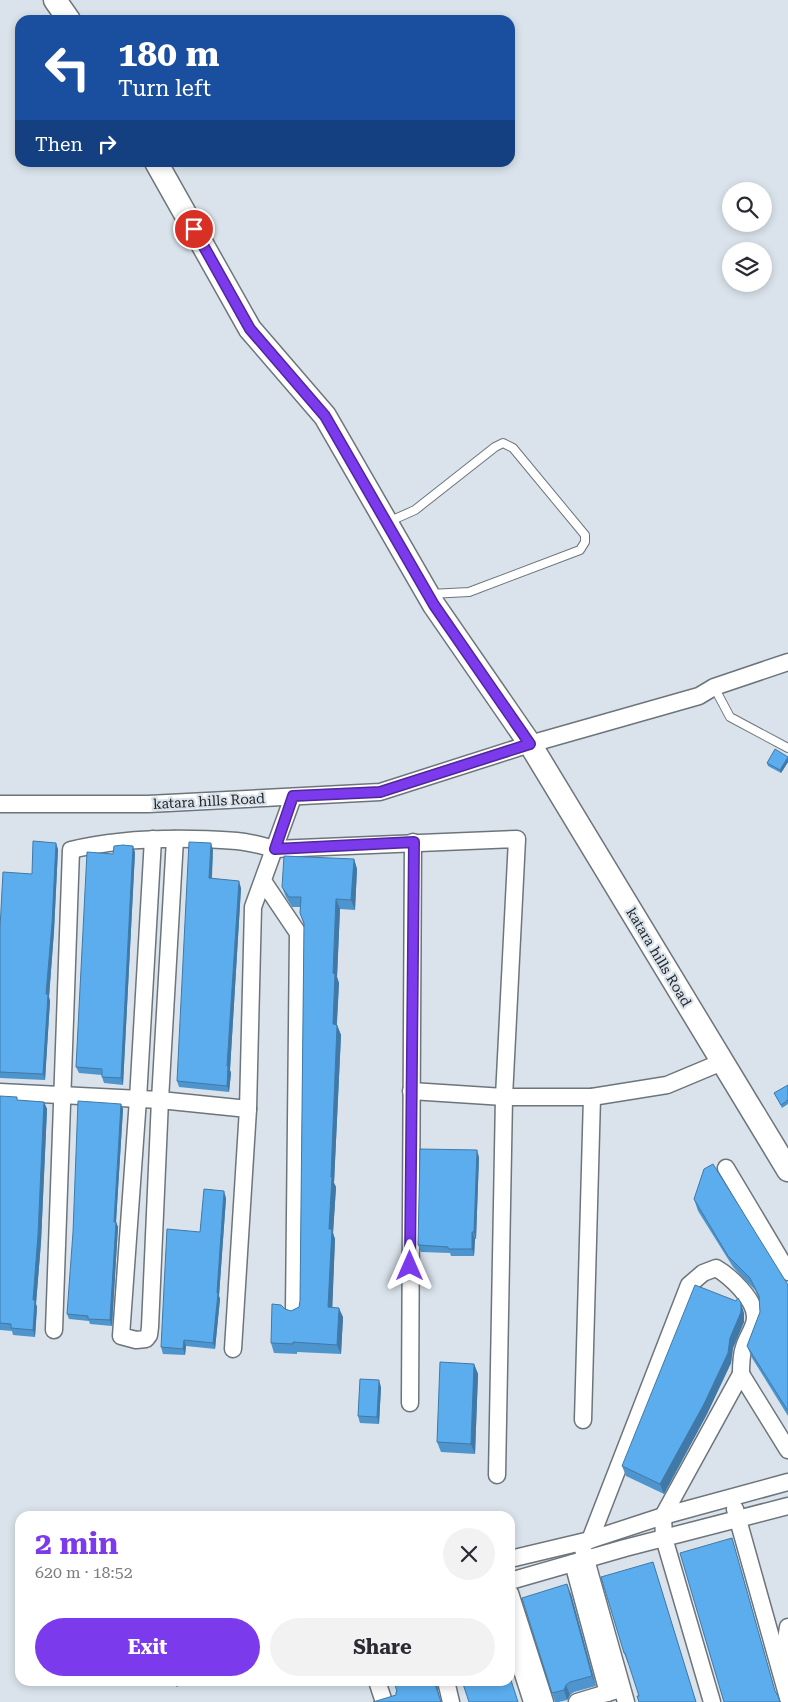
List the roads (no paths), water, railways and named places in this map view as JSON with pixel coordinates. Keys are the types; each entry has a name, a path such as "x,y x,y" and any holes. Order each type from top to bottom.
{"main road":[{"path":"55,0 66,15"},
{"name":"katara hills Road","path":"159,167 250,329 325,416 428,594 530,744 788,1170"}],"street":[{"name":"katara hills Road","path":"0,804 148,804 380,792 530,744 699,696 714,687 788,662"},
{"path":"232,1349 248,1108 253,907 293,796"},
{"path":"153,839 138,1099 121,1336 136,1340 146,1338 149,1335 150,1327 160,1100 175,839"},
{"path":"54,1330 71,850 97,844 153,839 238,841 275,849 517,839 504,1097 497,1475"},
{"path":"410,1403 414,842"},
{"path":"263,881 298,933 294,1311"},
{"path":"411,1091 504,1097 592,1097 667,1085 722,1062"},
{"path":"0,1092 160,1100 248,1108"},
{"path":"583,1420 592,1097"},
{"path":"726,1168 788,1272"},
{"path":"577,1702 618,1694 579,1561 688,1285 703,1273 716,1268 725,1273 745,1294 754,1308 755,1319 743,1348 741,1374 663,1516 664,1538 712,1702"},
{"path":"741,1374 788,1450"},
{"path":"515,1558 586,1541 663,1516 788,1482"},
{"path":"732,1497 788,1698"},
{"path":"515,1580 788,1506"},
{"path":"515,1609 545,1702"},
{"path":"781,1673 788,1627"},
{"path":"515,1648 532,1702"},
{"path":"379,1686 384,1702"},
{"path":"447,1686 451,1702"}],"lane":[{"path":"387,523 415,510 495,447 503,443 513,448 585,535 585,542 580,550 469,592 428,594"},
{"path":"714,687 730,717 788,748"}]}
